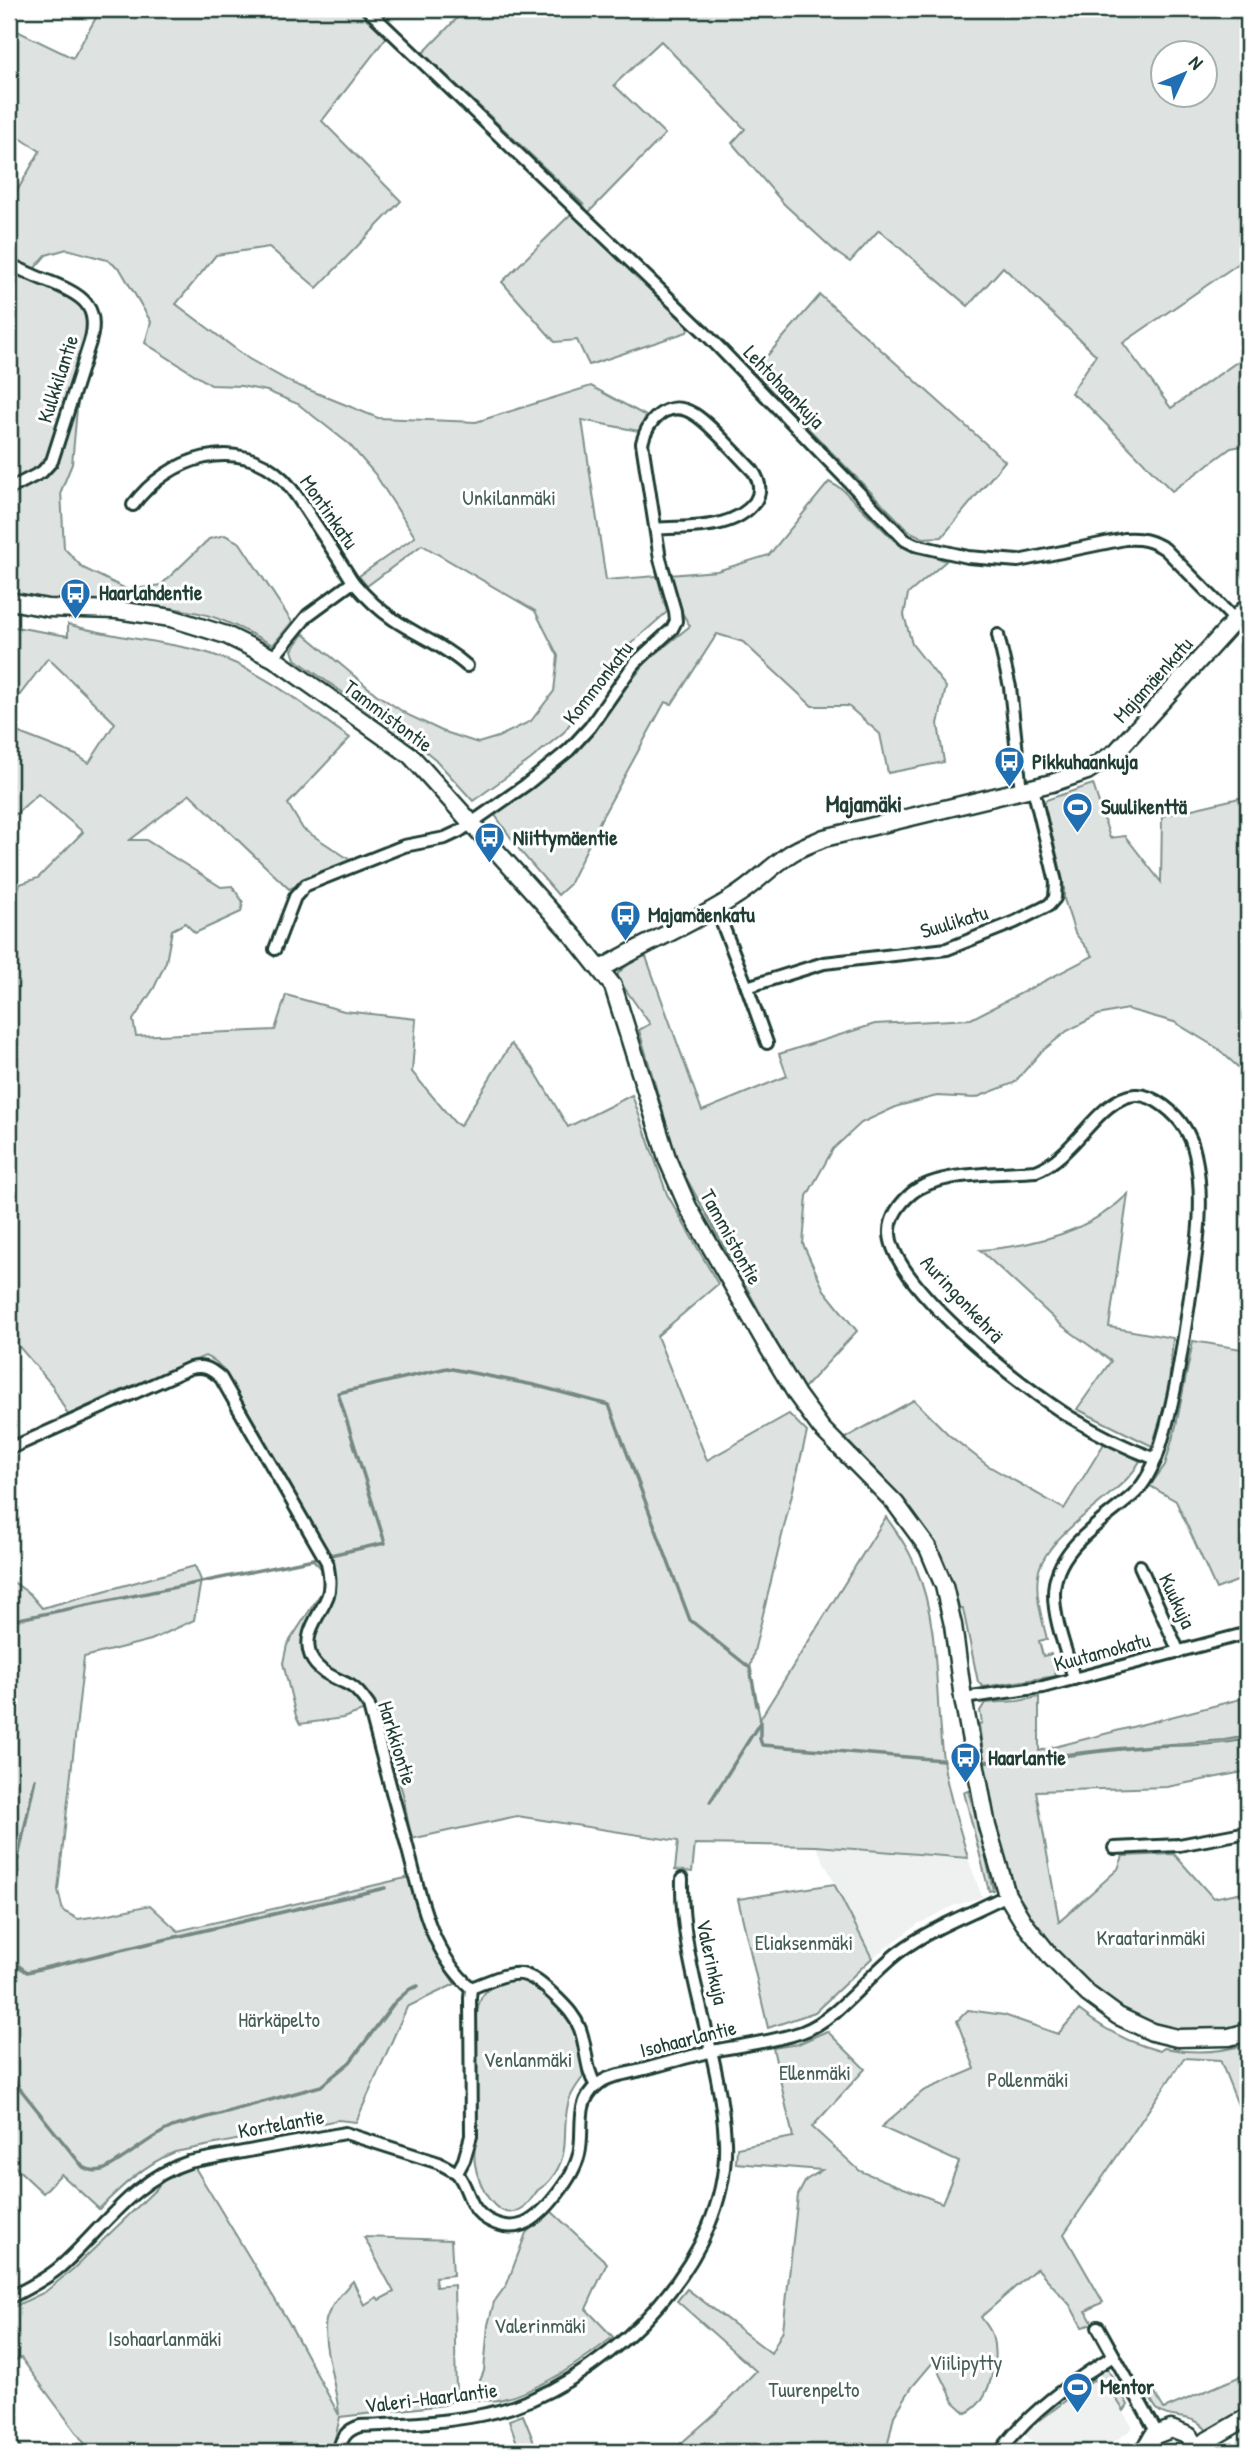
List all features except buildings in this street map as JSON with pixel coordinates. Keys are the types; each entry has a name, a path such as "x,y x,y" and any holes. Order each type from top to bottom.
{"street":[{"name":"Lehtohaankuja","path":"367,9 705,332 905,540 915,545 968,557 1018,561 1125,539 1142,538 1165,549 1235,620"},
{"name":"Kulkkilantie","path":"9,264 78,295 89,306 93,321 90,342 51,461 42,472 9,489"},
{"name":"Kommonkatu","path":"472,822 527,784 569,750 590,727 634,664 672,629 676,621 675,611 660,559 642,443 647,426 657,415 665,410 682,409 696,415 753,471 760,483 759,495 744,513 729,521 656,529"},
{"name":"Montinkatu","path":"133,505 169,471 191,460 222,455 255,461 275,472 290,486 354,582 308,615 273,658"},
{"path":"354,582 377,607 393,619 452,652 467,666"},
{"name":"Tammistontie","path":"9,601 48,608 117,610 171,618 226,635 273,658 410,755 601,969 618,998 667,1161 708,1243 803,1403 836,1444 895,1503 916,1528 928,1548 944,1586 953,1625 979,1792 1007,1895 1024,1923 1051,1957 1088,1994 1118,2016 1152,2032 1177,2038 1229,2037 1248,2032"},
{"name":"Majamäenkatu","path":"601,969 639,946 678,929 737,896 792,853 824,838 1027,790 1074,777 1098,765 1116,752 1248,606"},
{"path":"998,635 1010,687 1027,790"},
{"name":"Suulikatu","path":"747,986 824,963 947,949 1015,922 1049,905 1055,898 1056,882 1027,790"},
{"path":"275,949 295,897 306,885 404,846 444,838 472,822"},
{"path":"716,908 767,1043"},
{"name":"Auringonkehrä","path":"1074,1679 1056,1613 1055,1581 1068,1553 1090,1530 1133,1495 1144,1483 1156,1459 1174,1401 1196,1259 1199,1187 1195,1153 1183,1123 1161,1103 1149,1096 1135,1094 1104,1110 1068,1151 1047,1167 1036,1171 956,1177 938,1181 913,1192 895,1213 890,1236 899,1259 926,1295 963,1334 1005,1371 1071,1418 1111,1440 1156,1459"},
{"name":"Harkkiontie","path":"9,1449 190,1368 202,1365 221,1378 327,1562 330,1577 328,1594 311,1627 308,1642 311,1657 323,1671 352,1687 369,1706 429,1925 459,1978 471,1988"},
{"name":"Kuukuja","path":"1140,1566 1179,1652"},
{"name":"Kuutamokatu","path":"963,1698 1031,1690 1248,1633"},
{"path":"1114,1848 1179,1845 1248,1832"},
{"name":"Valerinkuja","path":"682,1879 685,1937 712,2051"},
{"name":"Isohaarlantie","path":"596,2086 607,2079 712,2051 792,2035 817,2025 915,1941 1007,1895"},
{"path":"508,1974 533,1976 576,2020 589,2075 596,2086 584,2098 579,2154 571,2173 545,2207 525,2223 511,2226 486,2218 472,2204 457,2173 468,2151 471,2136 471,1988 508,1974"},
{"name":"Valeri-Haarlantie","path":"338,2452 347,2433 360,2426 480,2415 512,2407 536,2397 595,2364 671,2290 704,2238 715,2209 723,2173 724,2126 712,2051"},
{"name":"Kortelantie","path":"9,2298 60,2267 140,2188 167,2170 189,2162 345,2133 439,2163 457,2173"},
{"path":"1098,2327 1157,2433"},
{"path":"1000,2452 1042,2406 1113,2356"},
{"path":"1144,2452 1148,2441 1165,2430 1178,2430 1189,2436 1197,2450 1248,2417"},
{"path":"9,2441 15,2452"}],"shaded area":[{"path":"1248,1736 1248,1739 1224,1743 1030,1758 1118,1748 1224,1740"},
{"path":"816,1846 968,1858 982,1897 953,1906 918,1924 872,1958"},
{"path":"1093,2380 1106,2383 1133,2428 1100,2452 1042,2452 1025,2434 1045,2415"}],"green space":[{"name":"Unkilanmäki","path":"101,9 361,9 388,35 322,121 401,201 317,288 269,247 216,255 176,304 249,359 292,383 378,418 476,422 591,386 646,416 639,431 582,420 606,580 657,576 667,612 617,656 564,732 473,801 435,759 295,659 292,650 304,634 376,694 408,715 442,731 478,743 498,737 531,721 554,691 558,656 535,611 422,545 367,586 359,576 415,537 375,474 349,444 298,404 267,391 241,386 211,385 145,343 151,322 120,269 107,260 67,249 46,255 34,269 9,259 9,205 40,151 9,131 9,27 73,58"},
{"path":"466,9 1248,9 1248,257 1123,343 1171,408 1247,355 1248,445 1231,448 1172,491 1087,405 1071,393 1096,355 1003,267 968,306 879,230 850,262 784,204 732,143 745,129 661,41 614,85 665,134 588,213 583,204 423,53"},
{"path":"573,212 689,327 687,332 589,365 577,340 555,342 502,282"},
{"path":"9,271 69,296 85,313 87,324 73,378 79,387 72,464 61,491 64,548 83,568 128,590 161,585 209,539 225,535 240,543 292,622 273,645 228,623 199,613 131,604 16,598 9,589"},
{"path":"820,295 1005,461 942,537 923,538 909,531 751,370 767,356"},
{"path":"829,482 842,489 901,547 905,545 946,561 908,594 904,615 912,644 946,687 938,724 944,762 888,773 880,734 848,706 812,706 743,642 717,634 672,704 665,702 601,819 569,885 558,895 521,852 495,815 537,785 573,754 648,660 690,626 678,606 670,575 717,571 769,555"},
{"path":"68,624 193,649 230,661 284,691 350,738 288,804 303,829 355,863 289,889 190,794 130,840 146,840 221,887 232,886 243,902 241,912 195,933 185,923 172,930 166,962 154,988 133,1020 136,1036 275,1030 286,995 344,1011 416,1019 412,1072 460,1126 511,1044 533,1068 568,1127 632,1095 667,1194 718,1284 657,1336 707,1460 789,1414 807,1432 750,1668 760,1719 886,1517 910,1554 930,1614 945,1771 968,1858 816,1846 695,1844 692,1872 675,1870 678,1841 517,1816 411,1839 403,1794 376,1706 343,1718 300,1724 296,1716 283,1663 287,1645 323,1590 323,1570 312,1559 330,1555 223,1369 205,1356 68,1415 52,1385 9,1335 9,916 20,884 38,878 83,832 38,794 9,820 9,729 76,755 89,763 115,723 48,658 9,709 9,626 68,636"},
{"path":"1093,784 1110,838 1125,836 1161,882 1162,816 1248,796 1248,1076 1217,1048 1174,1022 1127,1009 1098,1015 1067,1031 1041,1052 1014,1083 975,1098 937,1096 898,1106 861,1123 833,1149 807,1196 803,1244 824,1290 857,1331 804,1388 678,1163 639,1030 650,1024 618,979 618,973 645,954 702,1111 787,1076 779,1054 875,1024 971,1019 1093,956 1075,933 1064,899 1059,863 1044,804 1046,800"},
{"path":"1128,1194 1109,1327 1173,1338 1168,1395 1152,1446 1077,1409 1111,1361 1061,1325 980,1250 1020,1245 1060,1235 1096,1218"},
{"path":"1193,1341 1248,1350 1248,1577 1216,1589 1176,1501 1150,1486 1165,1465 1176,1426"},
{"path":"914,1400 949,1435 987,1465 1064,1509 1105,1442 1140,1461 1124,1482 1055,1543 1041,1564 1037,1591 1047,1639 1039,1641 1043,1656 1051,1654 1056,1676 983,1687 978,1682 963,1609 959,1609 932,1542 899,1495 845,1438"},
{"name":"Härkäpelto","path":"195,1566 201,1580 194,1620 151,1640 84,1657 58,1890 63,1911 78,1919 150,1905 178,1931 410,1877 426,1933 455,1984 407,2007 356,2122 338,2120 175,2152 144,2169 99,2209 61,2174 43,2193 9,2161 9,1579 30,1594 42,1608"},
{"name":"Kraatarinmäki","path":"1039,1697 1039,1751 1248,1697 1248,1771 1167,1787 1036,1791 1059,1922 1118,1869 1123,1856 1174,1854 1213,1898 1248,1891 1248,2024 1227,2030 1184,2032 1163,2028 1122,2012 1082,1983 1028,1916 1012,1882 998,1838 979,1724 982,1723 980,1711 985,1703"},
{"path":"968,1791 978,1822 993,1890 989,1891 964,1792"},
{"name":"Eliaksenmäki","path":"834,1884 872,1958 815,2012 768,2028 738,1899"},
{"name":"Venlanmäki","path":"521,1979 548,1998 571,2025 578,2042 583,2077 569,2100 564,2152 557,2170 524,2207 514,2212 505,2212 497,2208 485,2192 475,2164 476,2021 483,1995 490,1988"},
{"path":"968,2010 1004,2015 1058,2034 1079,2010 1117,2035 1160,2051 1164,2048 1206,2052 1248,2044 1248,2130 1220,2060 1184,2058 1064,2234 1103,2302 1086,2311 1093,2324 1082,2327 1070,2305 1037,2268 981,2317 992,2335 993,2367 982,2400 966,2413 954,2402 934,2361 912,2387 894,2416 886,2452 671,2452 718,2411 756,2371 677,2301 687,2289 771,2353 783,2330 798,2195 806,2180 822,2170 736,2163 737,2148 793,2137 773,2048 798,2044 827,2031 865,2069 812,2127 860,2171 942,2203 959,2162 881,2127 923,2091 975,2069 957,2021"},
{"name":"Isohaarlanmäki","path":"194,2166 288,2321 339,2415 325,2337 329,2312 353,2281 364,2305 377,2297 379,2300 394,2292 364,2237 451,2240 453,2275 435,2277 436,2287 454,2285 456,2399 444,2405 340,2417 332,2452 91,2452 21,2358 9,2363 9,2309 45,2292 73,2269 156,2189 166,2176"},
{"name":"Valerinmäki","path":"550,2210 607,2263 586,2309 613,2337 573,2366 530,2390 499,2400 472,2400 484,2371 488,2325 494,2302 507,2284 526,2233"},
{"path":"1107,2368 1128,2405 1124,2411 1106,2383 1093,2380 1040,2420 1038,2417 1071,2389 1090,2375"},
{"path":"1248,2373 1248,2407 1207,2431 1196,2421 1159,2411 1149,2396 1154,2392 1164,2409"},
{"path":"523,2415 538,2452 520,2452 509,2420"}],"waterway":[{"path":"330,1555 385,1543 338,1393 447,1368 534,1385 609,1405 690,1620 750,1668 757,1706"},
{"path":"9,1621 314,1559"},
{"path":"760,1720 762,1745 943,1760"},
{"path":"710,1802 759,1724"},
{"path":"983,1761 1011,1764 1021,1760"},
{"path":"9,1882 18,1880 17,1863 35,1779"},
{"path":"9,1959 27,1972 385,1888"},
{"path":"9,2075 83,2167 94,2171 102,2170 172,2127 321,2086 350,2062 395,2002 410,1989 418,1986"}],"place":[{"name":"Haarlahdentie","path":"76,620"},
{"name":"Pikkuhaankuja","path":"1009,789"},
{"name":"Suulikenttä","path":"1078,834"},
{"name":"Niittymäentie","path":"490,865"},
{"name":"Majamäenkatu","path":"625,942"},
{"name":"Haarlantie","path":"965,1785"},
{"name":"Mentor","path":"1077,2414"}],"district":[{"name":"Majamäki","path":"864,804"}],"park label":[{"name":"Ellenmäki","path":"815,2073"},
{"name":"Pollenmäki","path":"1028,2080"},
{"name":"Viilipytty","path":"966,2363"},
{"name":"Tuurenpelto","path":"814,2390"}]}
